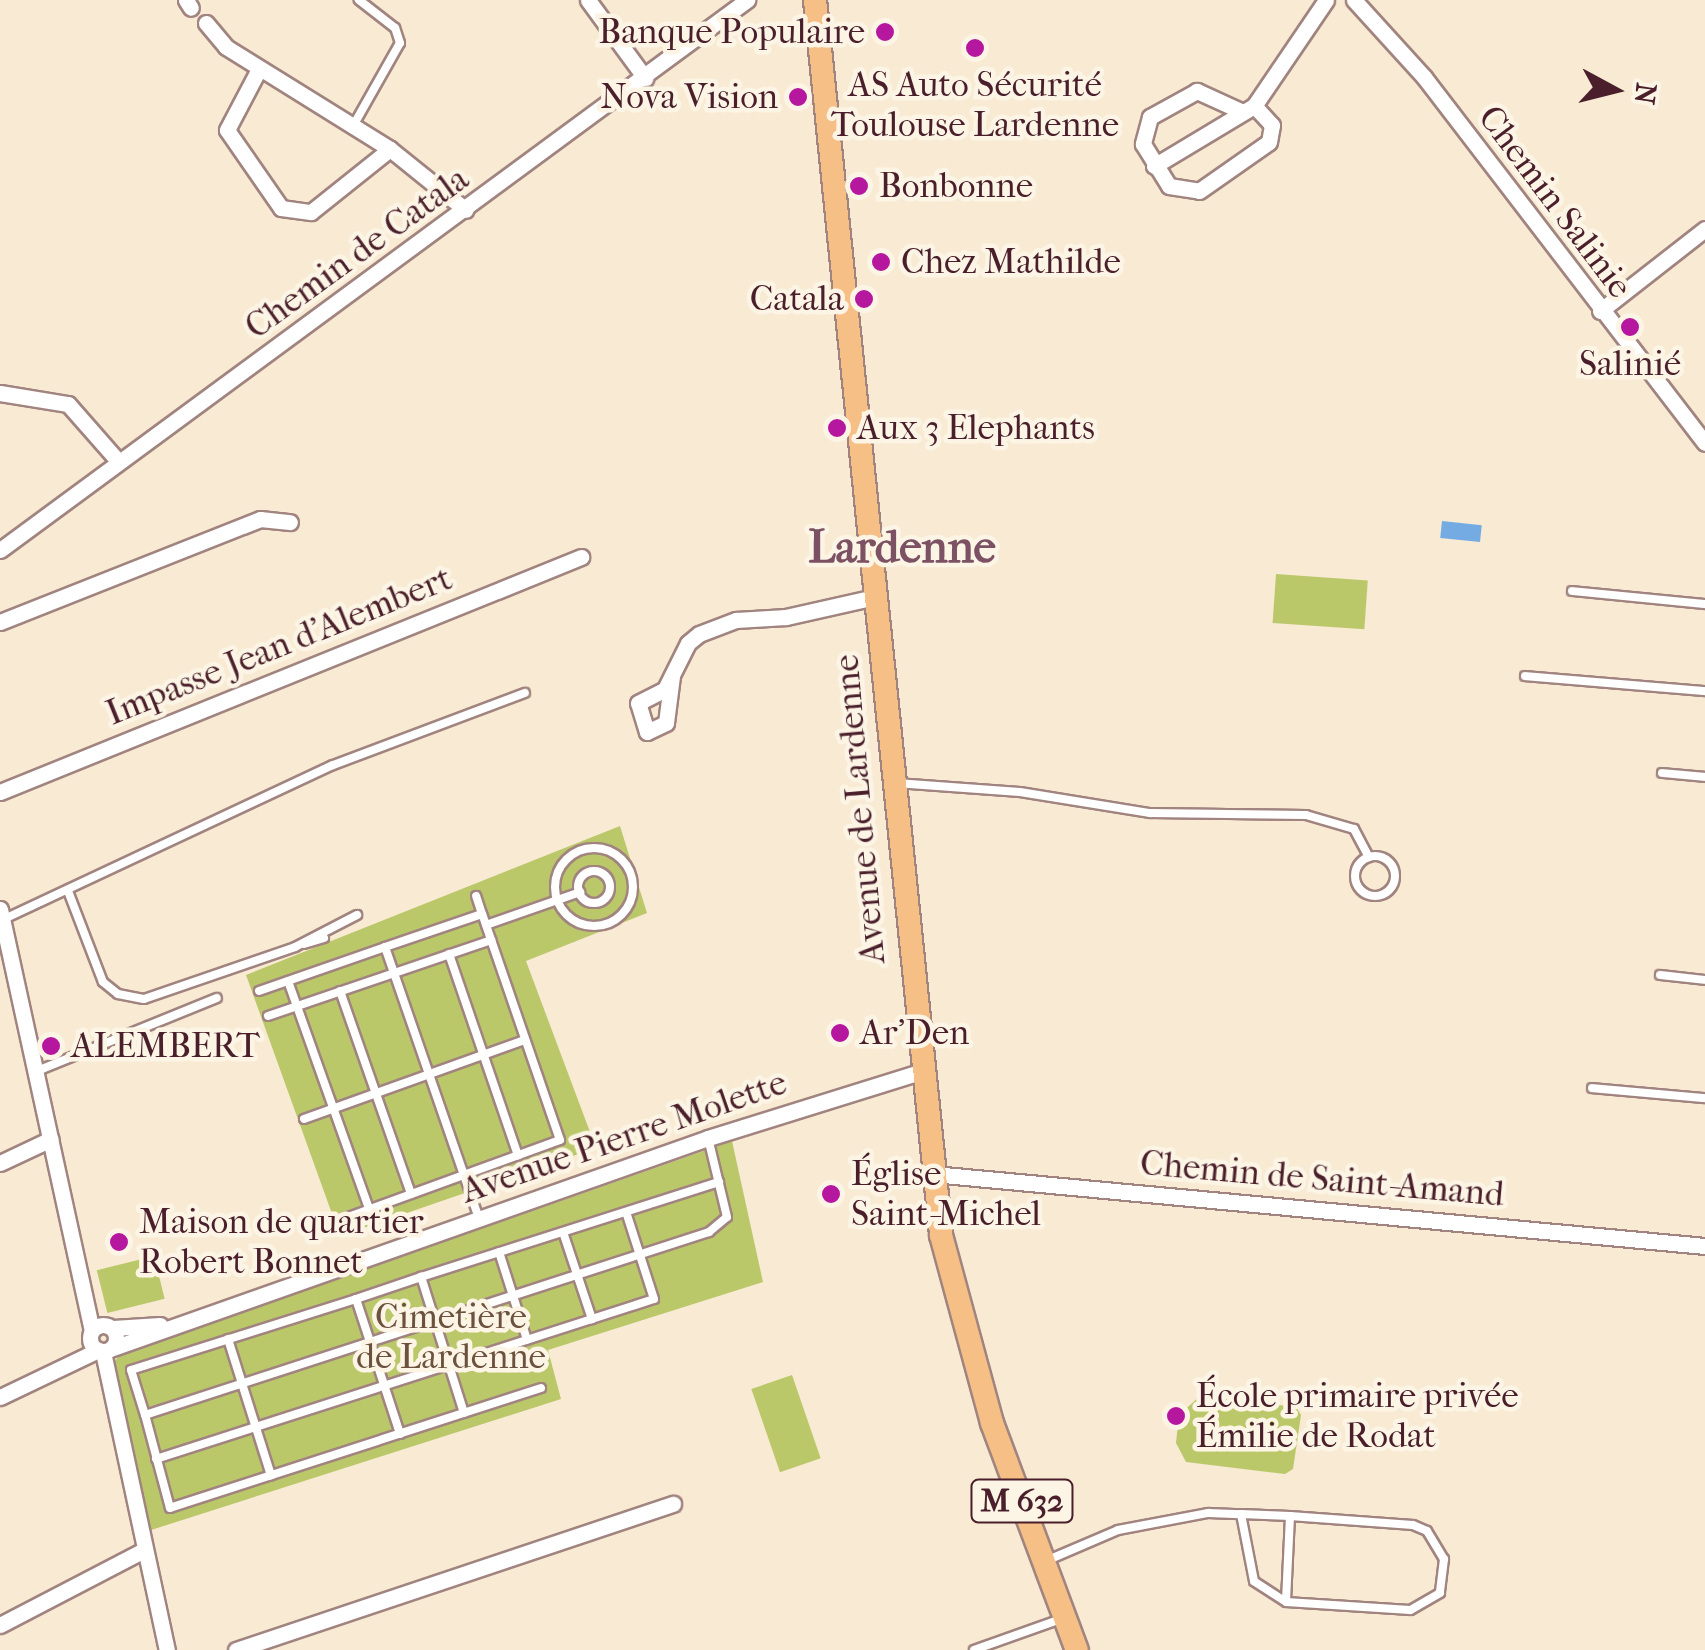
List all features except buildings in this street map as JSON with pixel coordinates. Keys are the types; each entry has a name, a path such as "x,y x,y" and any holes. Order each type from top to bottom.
{"main road":[{"name":"Avenue de Lardenne","path":"815,0 932,1174 971,1351 1077,1650"}],"street":[{"path":"588,0 645,78"},
{"name":"Chemin de Catala","path":"0,550 118,461 178,424 747,0"},
{"path":"1154,166 1248,109 1326,0"},
{"name":"Chemin Salinie","path":"1354,0 1424,78 1705,443"},
{"path":"206,22 226,47 390,149 466,210"},
{"path":"259,69 228,130 281,208 311,212 390,149"},
{"path":"1205,91 1248,109 1272,125 1269,142 1199,190 1168,186 1154,166 1144,144 1146,125 1186,94 1205,91"},
{"path":"1600,311 1705,229"},
{"path":"0,392 68,404 118,461"},
{"path":"0,622 260,519 290,522"},
{"name":"Impasse Jean d'Alembert","path":"0,792 581,557"},
{"path":"672,676 699,634 736,620 786,617 875,597"},
{"path":"1,914 89,1309 102,1339 142,1551 167,1650"},
{"name":"Avenue Pierre Molette","path":"0,1397 72,1360 102,1339 179,1322 708,1138 920,1072"},
{"path":"0,1163 51,1139"},
{"name":"Chemin de Saint-Amand","path":"932,1174 1705,1246"},
{"path":"236,1650 672,1504"},
{"path":"0,1625 142,1551"}],"lane":[{"path":"353,126 400,43 395,28 359,0"},
{"path":"1572,592 1705,604"},
{"path":"1525,676 1705,691"},
{"path":"1,914 68,891 333,765 524,693"},
{"path":"1662,773 1705,777"},
{"path":"892,783 1020,792 1150,813 1306,814 1354,829 1369,857 1393,867 1392,888 1381,896 1357,886 1355,872 1369,857"},
{"path":"486,926 580,892 589,872 582,850"},
{"path":"582,850 611,852 631,874 630,903 608,923 578,922 558,900 559,870 582,850"},
{"path":"589,872 609,881 631,874"},
{"path":"600,902 609,881"},
{"path":"68,891 103,982 118,994 174,994 324,938"},
{"path":"580,892 600,902 608,923"},
{"path":"340,1220 560,1140 476,896"},
{"path":"260,991 482,914"},
{"path":"294,947 357,915"},
{"path":"268,1016 490,940"},
{"path":"385,948 479,1218"},
{"path":"450,954 518,1156"},
{"path":"1660,975 1705,980"},
{"path":"288,981 370,1209"},
{"path":"340,991 411,1194"},
{"path":"37,1071 218,998"},
{"path":"304,1119 526,1040"},
{"path":"1592,1088 1705,1098"},
{"path":"145,1416 709,1232 728,1217 708,1138"},
{"path":"541,1388 170,1508 131,1370 719,1182"},
{"path":"156,1459 654,1298 626,1212"},
{"path":"563,1232 592,1319"},
{"path":"499,1252 528,1340"},
{"path":"421,1277 464,1413"},
{"path":"356,1299 400,1434"},
{"path":"228,1339 272,1475"},
{"path":"1044,1562 1162,1518 1241,1514 1413,1525 1435,1540 1446,1576 1440,1593 1410,1610 1286,1602 1254,1581 1241,1514"},
{"path":"1286,1602 1290,1516"},
{"path":"974,1650 1065,1617"}],"green space":[{"path":"1276,574 1368,580 1364,629 1273,623"},
{"name":"Cimetière de Lardenne","path":"620,826 647,913 526,961 596,1148 340,1236 246,975"},
{"name":"Cimetière de Lardenne","path":"732,1141 763,1282 548,1350 561,1399 148,1531 110,1366 119,1356"},
{"path":"154,1256 165,1299 107,1313 97,1270"},
{"path":"792,1375 821,1458 780,1472 751,1389"},
{"path":"1200,1396 1296,1407 1301,1415 1293,1469 1285,1474 1186,1462 1176,1443 1179,1415"}],"water":[{"path":"1442,521 1482,525 1480,542 1440,538"}],"place":[{"name":"Banque Populaire","path":"885,32"},
{"name":"AS Auto Sécurité Toulouse Lardenne","path":"975,48"},
{"name":"Nova Vision","path":"798,97"},
{"name":"Bonbonne","path":"859,186"},
{"name":"Chez Mathilde","path":"881,262"},
{"name":"Catala","path":"864,299"},
{"name":"Salinié","path":"1630,327"},
{"name":"Aux 3 Elephants","path":"837,428"},
{"name":"Ar'Den","path":"840,1033"},
{"name":"ALEMBERT","path":"51,1046"},
{"name":"Église Saint-Michel","path":"831,1194"},
{"name":"Maison de quartier Robert Bonnet","path":"119,1242"},
{"name":"École primaire privée Émilie de Rodat","path":"1176,1416"}],"district":[{"name":"Lardenne","path":"902,548"}]}
